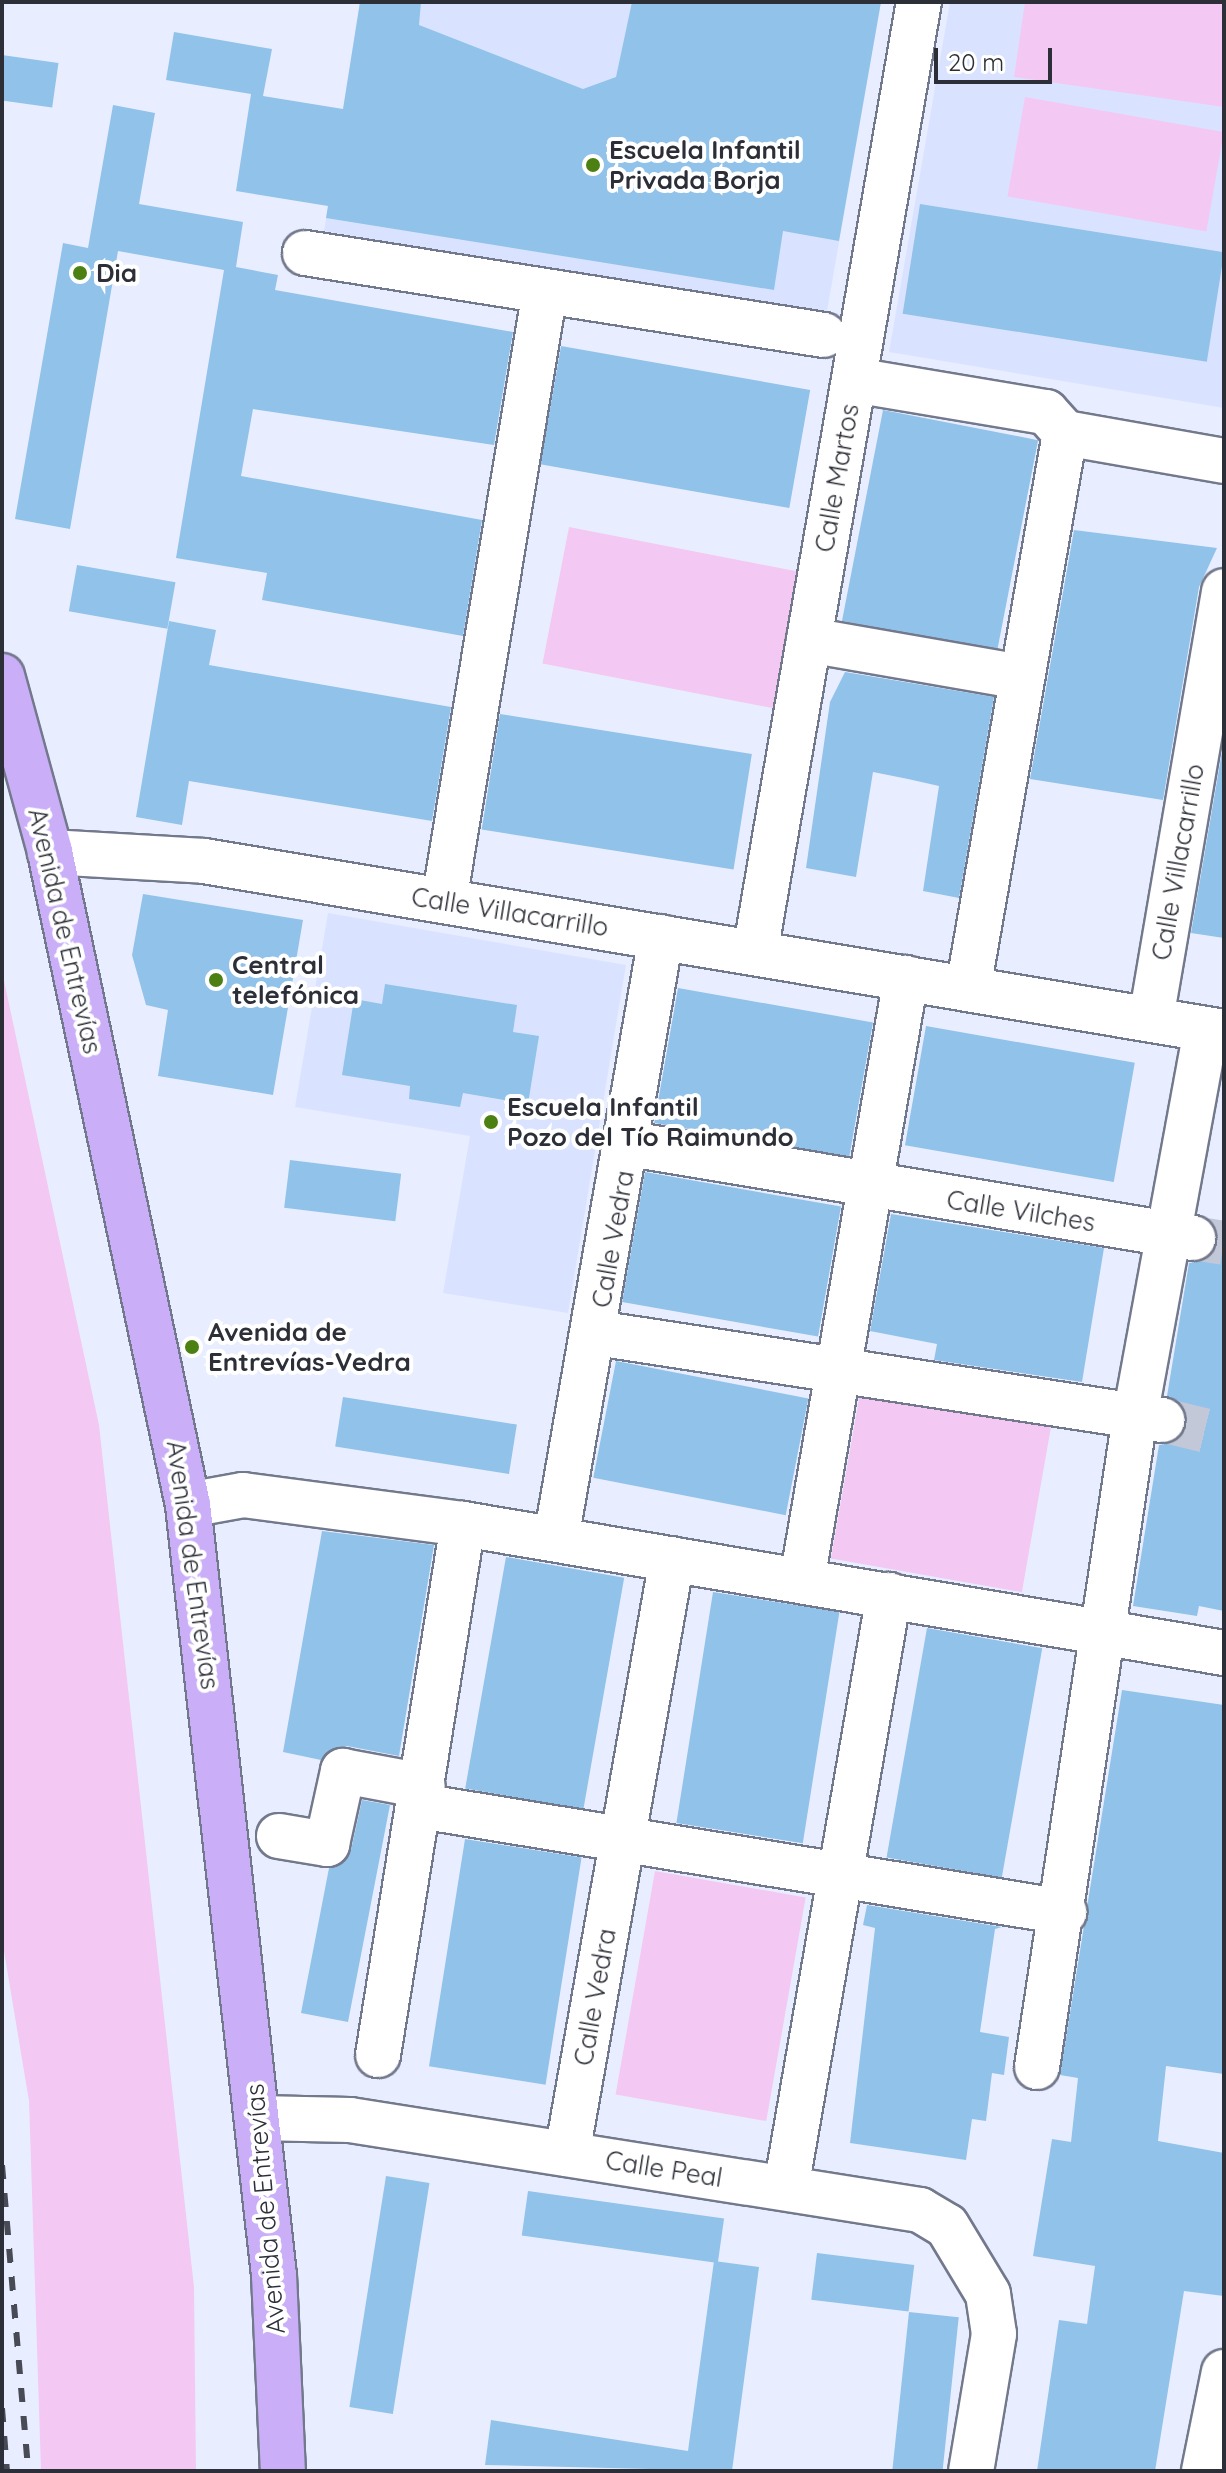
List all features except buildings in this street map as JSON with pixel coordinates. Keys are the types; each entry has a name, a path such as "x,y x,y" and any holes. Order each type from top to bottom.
{"main road":[{"name":"Avenida de Entrevías","path":"2,676 50,852 188,1505 258,2118 283,2471"}],"street":[{"name":"Calle Martos","path":"755,953 919,2"},
{"path":"305,253 824,335"},
{"path":"444,901 545,291"},
{"path":"854,380 1046,412 1065,433 1224,461"},
{"path":"968,989 1065,433"},
{"name":"Calle Villacarrillo","path":"1151,1019 1214,706 1224,591"},
{"path":"809,640 1022,677"},
{"name":"Calle Villacarrillo","path":"50,852 204,861 444,901 658,957 755,953 1215,1030"},
{"name":"Calle Vedra","path":"556,1539 630,1144 658,957"},
{"path":"802,1580 906,978"},
{"path":"1037,2067 1064,1912 1101,1631 1149,1418 1215,1030"},
{"name":"Calle Vilches","path":"630,1144 870,1187 1182,1236"},
{"path":"596,1333 839,1374 1149,1418"},
{"path":"188,1505 243,1495 463,1524 1224,1653"},
{"path":"378,2055 422,1796 463,1524"},
{"name":"Calle Vedra","path":"567,2154 672,1559"},
{"path":"786,2188 837,1875 889,1595"},
{"path":"279,1836 327,1844 343,1771 422,1796 623,1840 1064,1912"},
{"name":"Calle Peal","path":"258,2118 350,2120 920,2210 947,2226 988,2294 994,2334 971,2471"},
{"path":"1204,2471 1224,2372"}],"shaded area":[{"name":"Escuela Infantil Privada Borja","path":"360,2 881,2 826,317 324,231"},
{"path":"950,2 1224,2 1224,408 889,352"},
{"path":"1025,2 1224,2 1224,107 1014,77"},
{"path":"1025,97 1224,132 1206,232 1007,196"},
{"path":"569,527 803,572 776,709 542,663"},
{"name":"Escuela Infantil Pozo del Tío Raimundo","path":"328,913 626,965 568,1313 443,1293 470,1136 295,1107"},
{"path":"2,971 99,1425 194,2287 196,2471 41,2471 29,2101 2,1939"},
{"path":"860,1393 1051,1427 1022,1592 831,1558"},
{"path":"655,1871 806,1898 766,2121 616,2095"}],"tunnel":[{"path":"1193,1238 1224,1243"},
{"path":"1162,1420 1224,1435"}],"railway":[{"path":"2,2165 28,2471"},
{"path":"2,2408 7,2471"}],"place":[{"name":"Escuela Infantil Privada Borja","path":"593,165"},
{"name":"Dia","path":"80,273"},
{"name":"Central telefónica","path":"216,980"},
{"name":"Escuela Infantil Pozo del Tío Raimundo","path":"491,1122"},
{"name":"Avenida de Entrevías-Vedra","path":"192,1347"}]}
